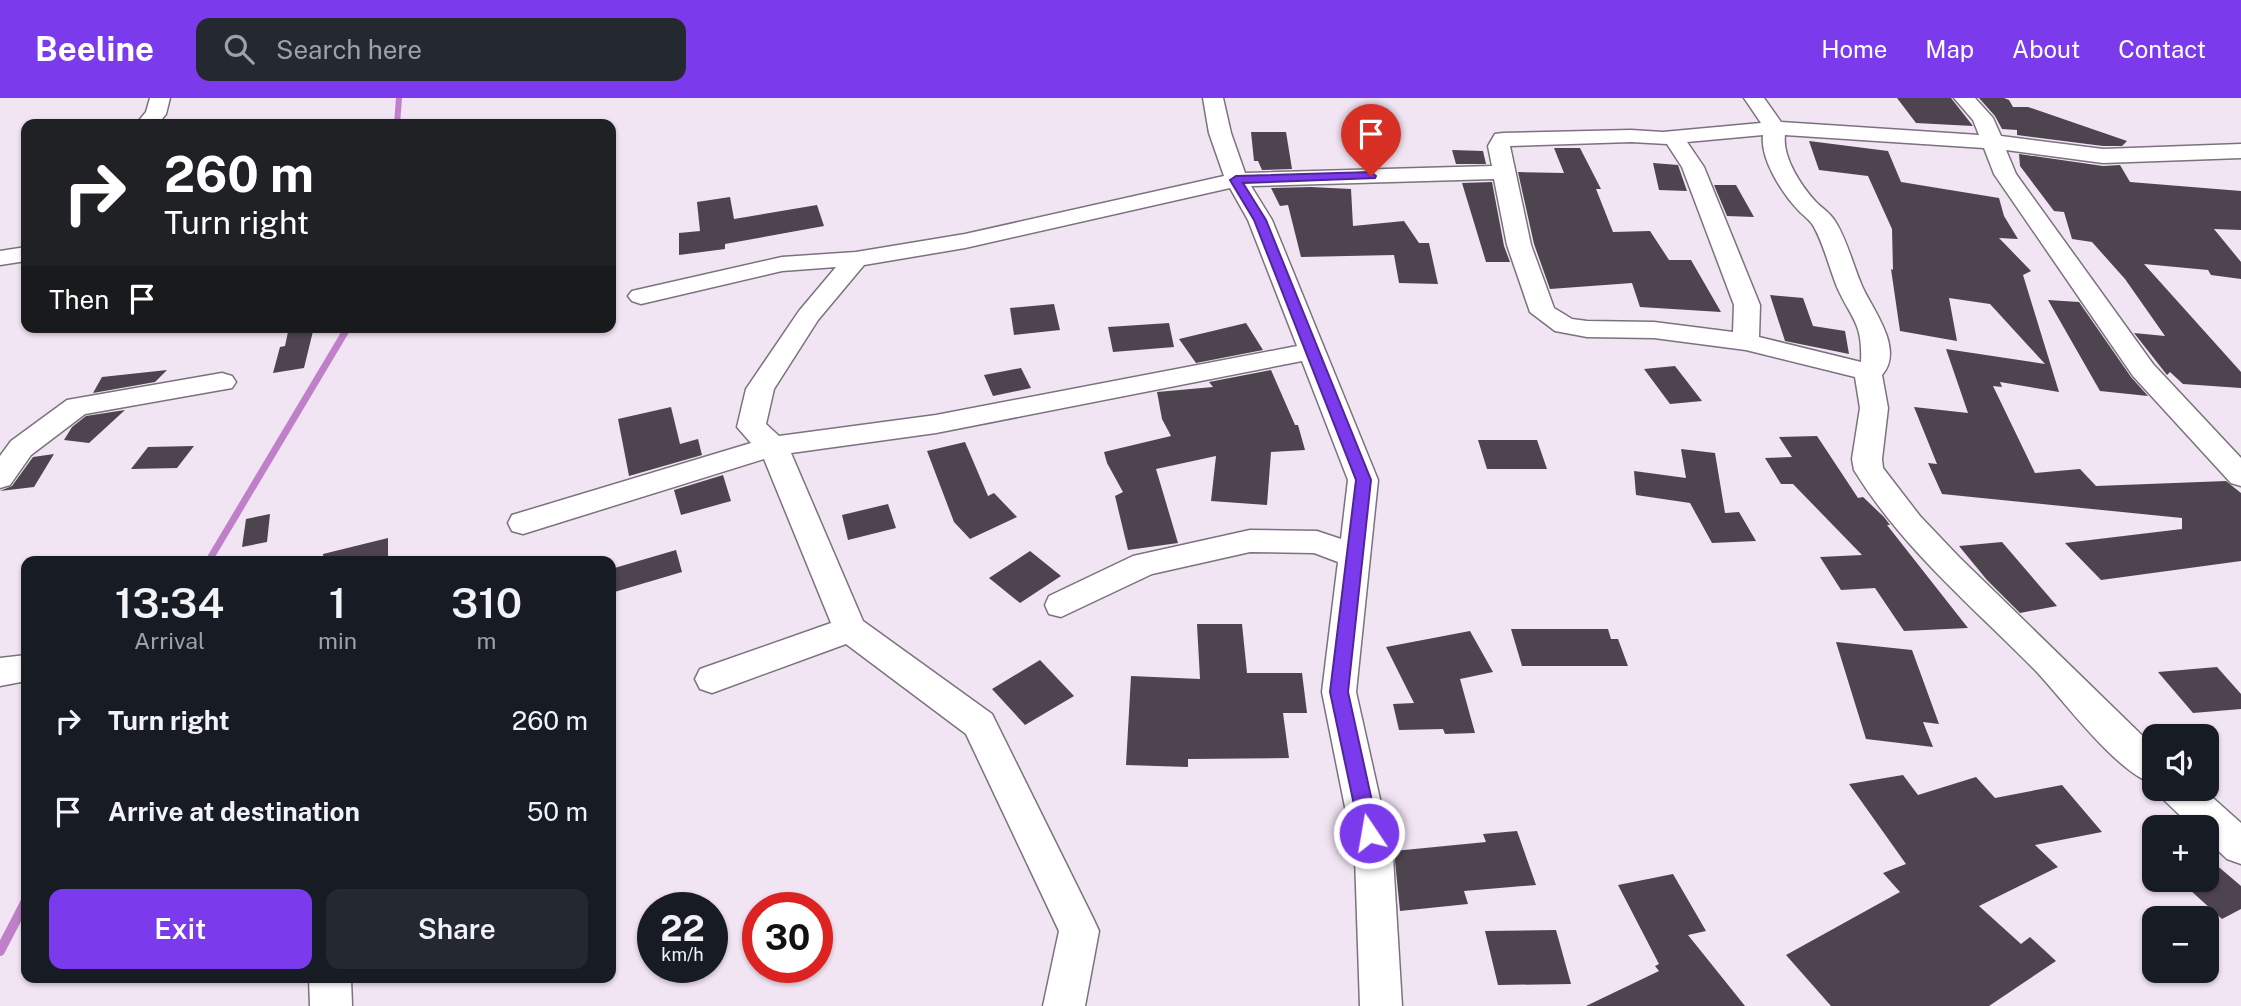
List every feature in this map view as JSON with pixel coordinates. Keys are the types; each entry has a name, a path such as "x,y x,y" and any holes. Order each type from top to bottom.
{"street":[{"path":"151,119 156,114 160,98"},
{"path":"1213,98 1220,133 1236,180 1260,220 1363,480 1339,692 1374,857 1381,1006"},
{"path":"1754,98 1775,128 1773,144 1786,177 1806,205 1824,222 1848,282 1867,317 1875,343 1874,368 1868,372 1746,342 1654,330 1587,329 1564,325 1543,312 1519,245 1499,146 1503,139 1673,137 1775,128 1994,142 2103,156 2241,151"},
{"path":"1964,98 1983,118 2005,174 2143,370 2241,476"},
{"path":"1673,137 1693,167 1747,305 1746,342"},
{"path":"641,296 782,264 856,259 1069,219 1236,180 1505,172"},
{"path":"0,258 21,255"},
{"path":"856,259 808,316 760,389 751,427 773,446 850,629 979,724 1079,931 1064,1006"},
{"path":"523,523 773,446 936,424 1312,351"},
{"path":"1868,372 1874,408 1867,459 1870,470 1883,489 1909,524 1948,565 2142,758"},
{"path":"0,478 21,448 77,406 222,382"},
{"path":"1061,605 1144,564 1250,541 1317,542 1356,557"},
{"path":"712,679 850,629"},
{"path":"0,672 21,669"},
{"path":"2190,801 2241,847"},
{"path":"330,983 331,1006"}],"building":[{"path":"1897,98 1951,98 1973,126 1916,123"},
{"path":"1979,98 2004,98 2009,100 2013,107 2028,107 2127,141 2122,146 2103,146 2017,135 2017,130 2002,129 1995,116"},
{"path":"1251,132 1286,132 1292,169 1262,170 1258,161 1254,161"},
{"path":"1809,141 1888,151 1901,182 1999,198 2004,216 2018,239 1999,238 2031,271 2023,275 2059,392 2000,382 2002,387 1993,386 2035,473 2080,469 2096,486 2226,481 2241,493 2241,561 2101,580 2065,543 2182,529 2182,518 1942,494 1928,463 1937,464 1914,407 1968,413 1946,349 2045,364 1990,304 1949,298 1957,341 1900,331 1891,269 1893,270 1892,229 1868,176 1819,170"},
{"path":"1554,148 1580,148 1601,189 1596,189 1613,232 1650,231 1669,260 1691,260 1721,312 1640,307 1632,283 1550,289 1534,244 1518,172 1564,173"},
{"path":"1452,150 1483,151 1486,164 1456,164"},
{"path":"2019,154 2103,166 2120,165 2130,182 2241,191 2241,230 2214,229 2241,262 2241,279 2211,275 2208,270 2144,264 2241,372 2241,388 2183,384 2170,372 2167,375 2134,333 2165,336 2125,279 2092,242 2072,239 2064,212 2054,211 2020,166"},
{"path":"1653,163 1678,165 1687,191 1659,190"},
{"path":"1492,182 1504,246 1510,262 1486,262 1462,183"},
{"path":"1714,185 1736,185 1754,217 1727,216"},
{"path":"1271,188 1351,189 1353,226 1404,221 1419,243 1429,243 1438,284 1399,283 1394,255 1301,257 1288,205 1280,206"},
{"path":"730,197 734,219 817,205 824,226 725,244 725,249 679,255 679,233 700,231 697,202"},
{"path":"1770,295 1803,298 1813,326 1845,331 1849,354 1785,341"},
{"path":"2048,300 2079,302 2131,377 2148,396 2100,391"},
{"path":"1054,304 1060,330 1014,335 1010,308"},
{"path":"1169,323 1174,347 1113,352 1108,327"},
{"path":"1246,323 1263,350 1196,363 1179,339"},
{"path":"288,333 313,333 304,368 273,373 280,347 285,346"},
{"path":"1675,366 1702,401 1670,404 1644,369"},
{"path":"1021,368 1031,388 993,396 984,375"},
{"path":"167,370 155,382 93,393 102,377"},
{"path":"1271,370 1295,425 1298,425 1305,450 1271,452 1267,505 1211,501 1216,456 1156,469 1178,543 1128,550 1115,496 1123,492 1104,452 1171,436 1162,419 1157,392 1213,387 1209,382"},
{"path":"671,407 680,444 698,439 702,455 629,476 618,419"},
{"path":"125,410 89,443 64,440 72,427 86,416"},
{"path":"1817,436 1858,498 1863,497 1884,517 1890,525 1887,525 1968,628 1904,631 1875,588 1841,590 1820,557 1862,555 1793,484 1781,484 1765,458 1792,457 1779,437"},
{"path":"1478,440 1537,440 1547,469 1487,469"},
{"path":"965,442 988,496 994,493 1017,517 970,539 954,522 927,451"},
{"path":"194,446 177,468 131,469 148,447"},
{"path":"1681,449 1715,453 1725,513 1739,512 1756,541 1712,543 1690,503 1636,495 1634,471 1686,478"},
{"path":"54,454 34,487 0,491 12,486 33,457"},
{"path":"723,475 731,501 681,515 674,490"},
{"path":"888,504 896,528 848,540 842,515"},
{"path":"270,514 267,542 242,547 246,519"},
{"path":"388,538 388,556 323,554"},
{"path":"2002,542 2057,606 2020,613 1987,580 1959,546"},
{"path":"676,550 682,572 616,592 616,568"},
{"path":"1030,551 1061,576 1020,603 989,578"},
{"path":"1197,624 1242,624 1247,673 1302,673 1307,713 1283,713 1289,758 1188,759 1188,767 1126,765 1131,676 1200,679"},
{"path":"1511,629 1608,629 1611,639 1618,639 1628,666 1522,666"},
{"path":"1470,631 1493,672 1460,679 1475,733 1445,734 1443,729 1399,730 1393,704 1414,703 1386,647"},
{"path":"1836,642 1912,650 1939,724 1923,722 1933,747 1866,739"},
{"path":"1040,660 1074,696 1025,725 992,689"},
{"path":"2217,667 2241,694 2241,709 2193,713 2158,672"},
{"path":"1903,775 1918,795 1976,777 1995,798 2062,785 2102,832 2035,845 2058,867 1979,906 2021,944 2030,937 2056,961 1989,1006 1831,1006 1786,955 1900,892 1883,873 1906,864 1849,784"},
{"path":"1517,831 1536,885 1464,891 1468,904 1400,911 1394,851 1486,842 1483,834"},
{"path":"2219,867 2241,886 2241,909 2222,919 2219,916 2219,906 2208,906 2192,892 2219,892"},
{"path":"1673,874 1706,931 1688,935 1745,1006 1586,1006 1659,971 1655,966 1659,964 1618,885"},
{"path":"1556,930 1571,984 1498,985 1485,931"}],"waterway":[{"path":"397,119 399,98"},
{"path":"212,556 345,333"},
{"path":"0,951 21,911"}],"route":[{"path":"1369,833 1339,692 1363,480 1260,220 1236,180 1371,176"}]}
